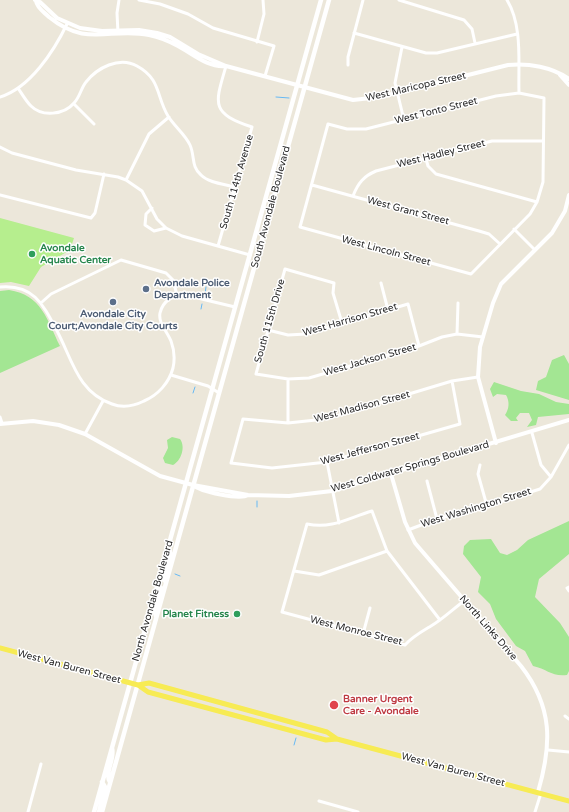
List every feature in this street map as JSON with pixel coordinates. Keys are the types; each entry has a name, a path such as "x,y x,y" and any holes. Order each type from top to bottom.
{"main road":[{"name":"South Avondale Boulevard","path":"213,390 321,0"},
{"name":"South Avondale Boulevard","path":"213,415 329,0"},
{"path":"235,308 242,310"},
{"name":"North Avondale Boulevard","path":"94,812 213,390"},
{"name":"North Avondale Boulevard","path":"101,812 213,415"},
{"path":"166,582 163,579 170,553 168,546"},
{"path":"156,618 155,611 161,588 157,586"},
{"name":"West Van Buren Street","path":"0,648 138,685 148,692 326,740 337,739 569,801"},
{"name":"West Van Buren Street","path":"138,685 149,683 328,732 337,739"},
{"path":"230,713 234,712 258,718 265,715"},
{"path":"266,723 271,721 287,726 298,724"},
{"path":"110,782 108,777 114,754 112,747"},
{"path":"101,812 105,787 102,782"}],"street":[{"name":"West Maricopa Street","path":"36,0 66,26 85,30 118,32 139,30 163,35 182,43 198,54 226,66 353,100 368,99 508,65 518,64 539,66 569,79"},
{"path":"118,32 117,13 120,0"},
{"path":"139,0 160,4 188,14 213,28 274,46 265,76"},
{"path":"257,42 264,14 263,0"},
{"path":"348,65 348,57 363,0"},
{"path":"399,0 464,20 472,29 475,43"},
{"path":"507,0 514,12 517,34 519,93"},
{"path":"0,97 18,88 49,56 66,26"},
{"path":"354,33 426,53 437,53 517,34"},
{"path":"402,47 396,73 396,92 404,120"},
{"path":"18,88 31,106 40,111 55,114 66,111 74,104 80,96 85,83 95,72 105,66 124,62 136,66 151,77 158,88 162,103 169,117 191,146 193,162 200,175 206,180 235,187"},
{"name":"South 114th Avenue","path":"218,246 252,127 233,121 222,113 218,104 218,92 226,66"},
{"name":"West Maricopa Street","path":"560,75 569,85"},
{"name":"West Tonto Street","path":"312,185 328,124 359,130 496,96 519,93 544,98 542,141"},
{"path":"74,104 94,124"},
{"path":"126,180 149,134 169,117"},
{"name":"West Hadley Street","path":"353,196 357,185 368,174 492,141 542,141"},
{"path":"500,244 530,214 537,202 542,182 542,141"},
{"path":"0,147 12,153 76,170 104,174 126,180 142,191 157,219 166,228 182,236 250,255"},
{"path":"426,158 428,166 436,174 537,202"},
{"path":"0,195 91,218 95,212 104,174"},
{"name":"West Grant Street","path":"312,185 489,234 500,244"},
{"name":"West Lincoln Street","path":"312,185 300,227 471,274 500,244"},
{"path":"496,443 478,377 479,358 483,337 500,287 552,233 568,205 569,194"},
{"path":"152,208 146,214 145,225 154,231 166,228"},
{"path":"514,229 535,250"},
{"path":"42,302 51,294 121,260 166,273 173,280 177,295"},
{"name":"South 115th Drive","path":"256,374 285,269 334,283 333,293 342,323"},
{"path":"382,283 388,310"},
{"path":"0,287 26,290 42,302 84,386 94,396 103,401 124,406 143,402 161,389 171,375 173,365 173,349 170,339 162,325 160,315 166,302 177,295 195,296 235,308"},
{"path":"457,334 458,303"},
{"name":"West Harrison Street","path":"268,330 296,335 408,304 419,346"},
{"name":"West Jackson Street","path":"256,374 288,379 309,378 419,346 442,337 457,334 483,337"},
{"path":"171,375 207,385 219,393"},
{"name":"West Madison Street","path":"231,462 243,418 288,423 336,416 452,381 478,377"},
{"path":"288,379 288,423"},
{"name":"West Jefferson Street","path":"231,462 272,468 327,462 460,424 452,381"},
{"path":"0,417 1,424 20,421 44,422 59,425 84,434 103,401"},
{"name":"West Coldwater Springs Boulevard","path":"84,434 153,473 193,485 248,495 306,495 332,491 532,433 569,420"},
{"path":"532,433 541,464 551,477"},
{"name":"West Washington Street","path":"408,530 437,519 487,506 540,488 551,477 569,445"},
{"path":"327,462 339,523"},
{"path":"480,464 478,474 487,506"},
{"name":"North Links Drive","path":"391,474 408,530 424,554 521,666 535,687 545,714 548,734 548,750 539,792"},
{"path":"427,481 437,519"},
{"path":"387,551 319,575 294,571 307,524 323,526 339,523 372,510 387,551 440,620"},
{"name":"West Monroe Street","path":"294,571 282,612 405,645 410,639 440,620 464,601"},
{"path":"363,634 370,608"},
{"path":"565,716 569,719"},
{"path":"548,750 569,752"},
{"path":"28,812 41,764"},
{"path":"535,812 539,792"},
{"path":"319,801 358,812"}],"green space":[{"name":"Avondale Aquatic Center","path":"0,218 74,238 70,250 41,267 29,286 11,282 0,283"},
{"path":"9,290 29,297 36,303 47,318 60,346 0,373 0,291"},
{"path":"564,355 569,364 569,400 536,390 538,381 546,377 552,360"},
{"path":"494,382 521,391 539,394 556,402 569,404 569,414 538,417 536,425 527,427 532,420 529,413 520,413 516,418 518,421 511,421 505,415 508,405 506,395 497,394 493,397 490,389"},
{"path":"172,437 180,439 183,446 182,454 173,465 165,463 163,458 168,448 167,440"},
{"path":"569,521 569,554 539,579 535,597 560,623 569,637 569,671 567,675 557,675 533,666 525,651 516,646 496,619 490,604 478,592 481,577 463,554 464,546 470,540 491,539 500,553 507,555 517,550 528,540"}],"waterway":[{"path":"276,97 289,98"},
{"path":"205,294 206,287"},
{"path":"201,309 202,304"},
{"path":"193,393 195,387"},
{"path":"257,501 257,507"},
{"path":"175,574 180,576"},
{"path":"294,745 296,738"}],"place":[{"name":"Avondale Aquatic Center","path":"32,254"},
{"name":"Avondale Police Department","path":"146,289"},
{"name":"Avondale City Court;Avondale City Courts","path":"113,302"},
{"name":"Planet Fitness","path":"237,614"},
{"name":"Banner Urgent Care - Avondale","path":"334,705"}]}
